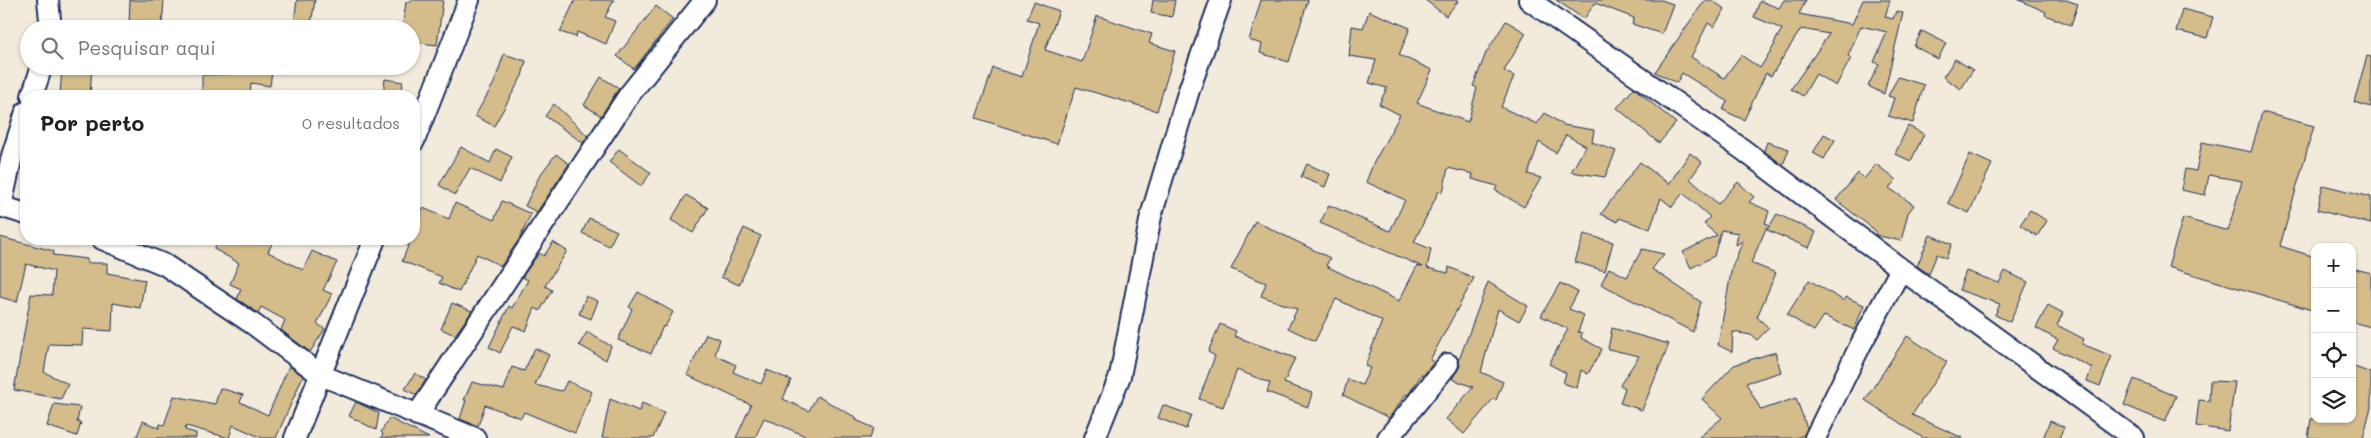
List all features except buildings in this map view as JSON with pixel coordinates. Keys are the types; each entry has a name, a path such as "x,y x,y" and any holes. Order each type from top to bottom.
{"street":[{"path":"48,0 50,20"},
{"path":"420,126 469,0"},
{"path":"417,416 629,95 705,0"},
{"path":"1095,438 1120,376 1152,216 1189,90 1221,0"},
{"path":"1529,0 1742,149 1901,269 2134,438"},
{"path":"34,90 39,75"},
{"path":"20,131 0,206 20,212"},
{"path":"117,245 165,265 253,324 322,375 417,416 475,438"},
{"path":"295,438 322,375 373,245"},
{"path":"1815,438 1860,346 1901,269"},
{"path":"1388,438 1448,364"}]}
